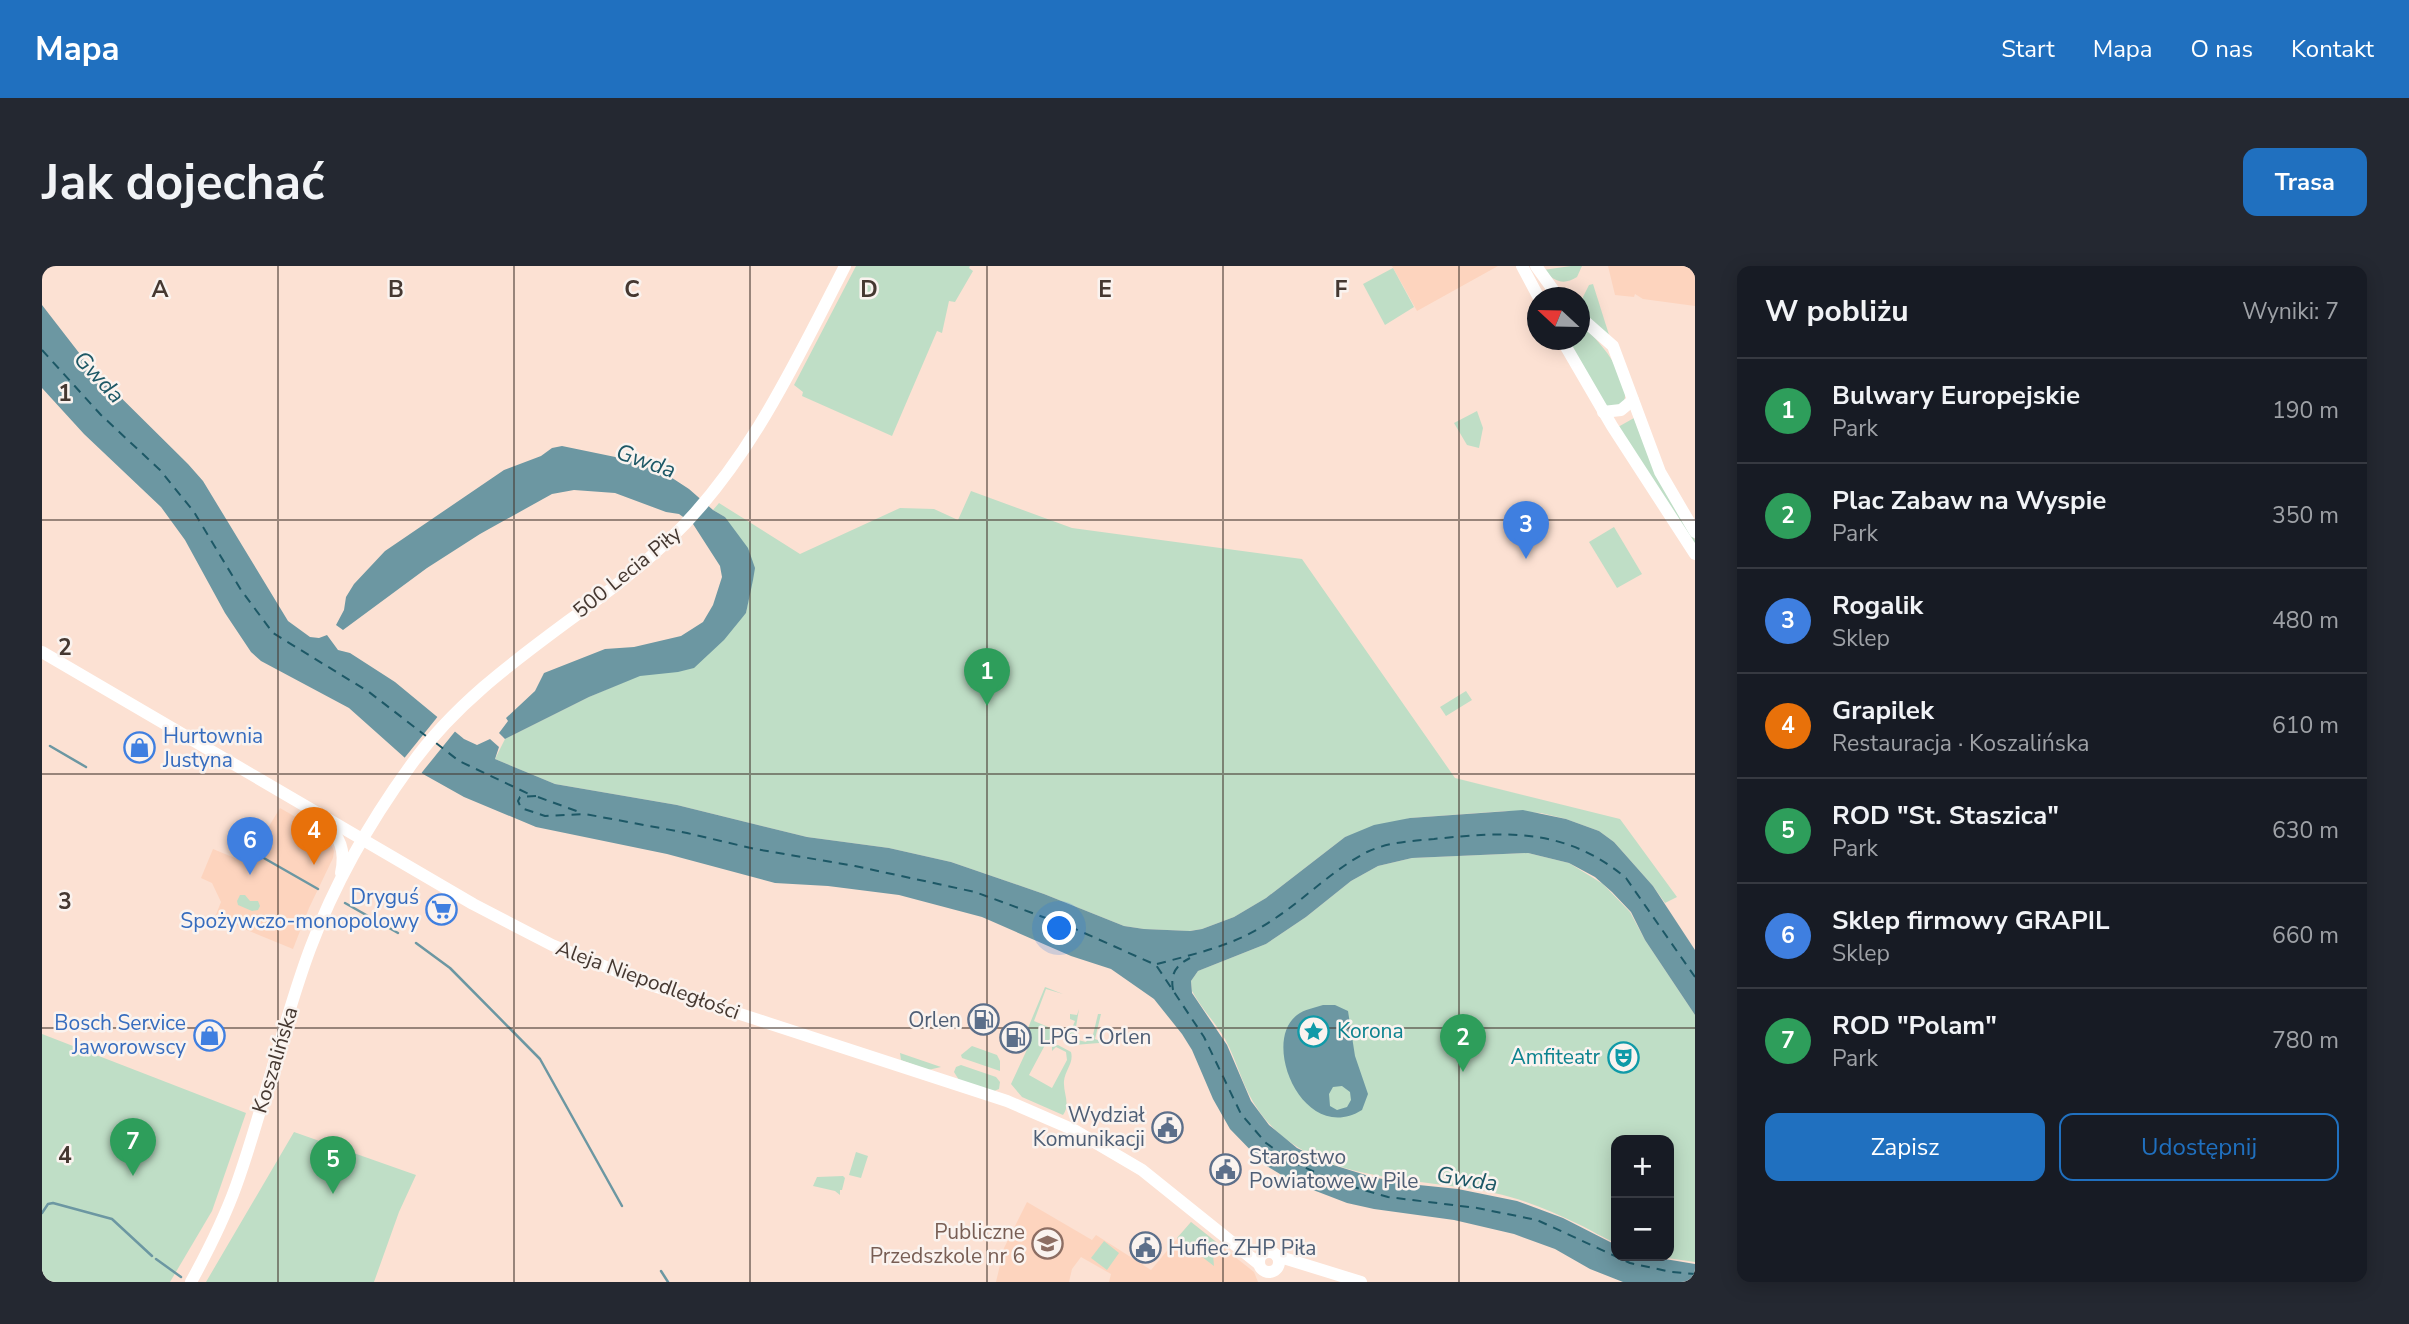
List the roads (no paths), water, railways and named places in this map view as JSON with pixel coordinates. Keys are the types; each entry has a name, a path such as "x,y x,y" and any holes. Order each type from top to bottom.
{"street":[{"name":"500 Lecia Piły","path":"364,840 426,746 468,700 675,534 715,491 754,434 845,266"},
{"path":"1521,266 1533,287"},
{"path":"1536,266 1551,287"},
{"path":"1590,326 1613,346 1660,472 1695,532"},
{"path":"1568,350 1603,412 1695,554"},
{"path":"1603,412 1622,410 1633,400"},
{"name":"Aleja Niepodległości","path":"42,652 523,931 597,965 660,988 1007,1101 1065,1125 1142,1170 1269,1268 1294,1262 1361,1282"},
{"path":"317,813 334,832 342,848 343,864 338,886"},
{"name":"Koszalińska","path":"191,1282 235,1189 307,957 338,886 364,840"}],"water":[{"name":"Gwda","path":"42,305 90,367 203,481 288,621 310,637 327,635 338,650 350,653 395,682 464,739 477,745 490,739 499,747 495,759 555,784 677,805 807,837 889,848 951,862 1044,894 1124,926 1144,929 1190,931 1234,917 1266,898 1345,837 1374,825 1410,818 1523,810 1566,819 1599,831 1614,842 1653,886 1695,950 1695,1015 1645,940 1631,912 1612,892 1595,877 1569,863 1528,853 1412,858 1378,866 1351,881 1306,917 1266,944 1198,971 1191,981 1192,993 1227,1045 1251,1101 1269,1125 1297,1148 1327,1163 1372,1177 1458,1189 1517,1201 1563,1218 1611,1242 1611,1261 1674,1260 1695,1264 1695,1282 1623,1282 1590,1269 1555,1249 1514,1234 1454,1220 1347,1203 1295,1183 1265,1165 1230,1129 1213,1099 1192,1050 1154,999 1111,969 1071,956 982,917 899,895 828,886 775,883 667,854 536,827 464,797 423,774 349,708 261,661 251,652 225,613 185,540 161,507 84,434 42,388"},
{"path":"562,446 625,459 666,474 689,489 725,517 748,548 755,568 753,580 746,613 724,640 694,668 640,676 589,697 505,739 499,733 508,721 506,718 535,691 544,673 605,649 634,647 681,636 703,622 713,605 722,577 720,566 693,524 679,514 666,512 615,493 574,490 552,494 480,534 427,568 343,630 336,625 354,584 385,551 504,470"},
{"path":"1323,1005 1335,1005 1348,1011 1355,1056 1368,1094 1362,1110 1341,1117 1322,1114 1306,1103 1294,1086 1286,1067 1283,1047 1287,1029 1297,1015","holes":["1314,1019 1322,1024 1325,1030 1320,1039 1312,1041 1305,1036 1303,1030 1306,1024","1342,1086 1350,1092 1351,1100 1347,1107 1337,1110 1330,1106 1329,1094 1333,1087"]}],"waterway":[{"path":"50,746 86,767"},
{"path":"255,853 318,889"},
{"path":"345,903 398,933"},
{"path":"416,943 450,968 540,1059 622,1206"},
{"path":"42,1213 48,1204 53,1203 112,1219 152,1256"},
{"path":"156,1259 181,1277"},
{"path":"661,1271 668,1282"}],"place":[{"name":"Rogalik","path":"1526,559"},
{"name":"Bulwary Europejskie","path":"987,706"},
{"name":"Hurtownia Justyna","path":"140,748"},
{"name":"Grapilek","path":"314,865"},
{"name":"Sklep firmowy GRAPIL","path":"250,875"},
{"name":"Dryguś Spożywczo-monopolowy","path":"442,909"},
{"name":"Orlen","path":"984,1020"},
{"name":"Korona","path":"1314,1031"},
{"name":"Bosch Service Jaworowscy","path":"209,1035"},
{"name":"LPG - Orlen","path":"1016,1037"},
{"name":"Amfiteatr","path":"1623,1057"},
{"name":"Plac Zabaw na Wyspie","path":"1463,1072"},
{"name":"Wydział Komunikacji","path":"1168,1127"},
{"name":"Starostwo Powiatowe w Pile","path":"1226,1169"},
{"name":"ROD \"Polam\"","path":"133,1176"},
{"name":"ROD \"St. Staszica\"","path":"333,1194"},
{"name":"Publiczne Przedszkole nr 6","path":"1048,1244"},
{"name":"Hufiec ZHP Piła","path":"1145,1248"}]}
